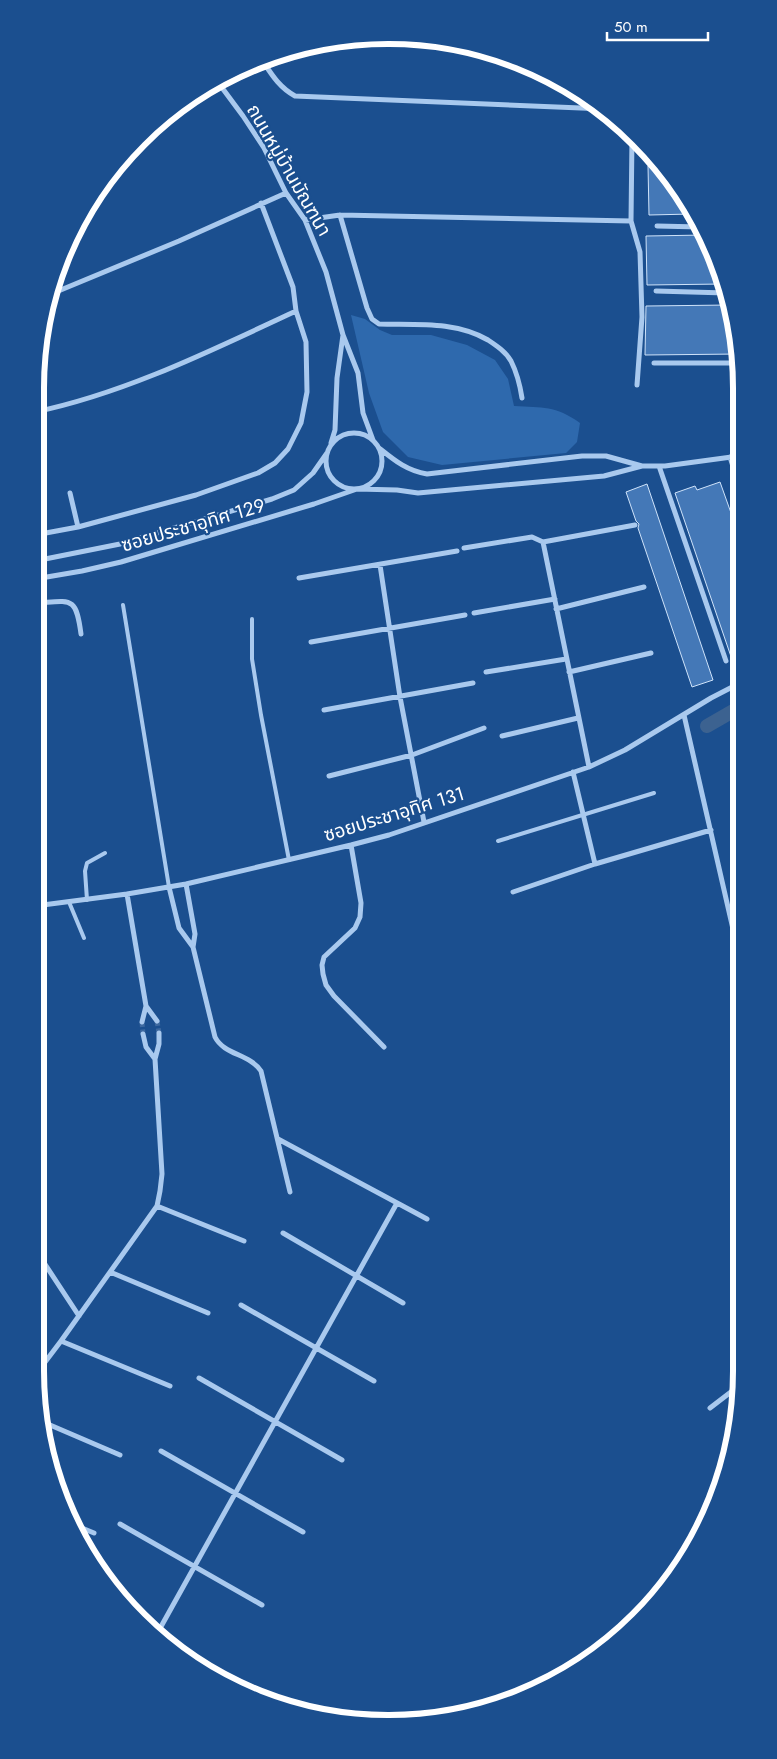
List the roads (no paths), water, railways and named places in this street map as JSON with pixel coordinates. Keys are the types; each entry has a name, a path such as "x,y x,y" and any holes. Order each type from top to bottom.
{"street":[{"path":"266,66 277,82 295,96 589,108"},
{"name":"ถนนหมู่บ้านมัณฑนา","path":"221,87 264,148 286,193 305,220 326,272 343,335 358,373 363,413 373,440"},
{"path":"632,145 631,221 640,252 642,317 637,385"},
{"path":"58,291 179,242 286,193"},
{"path":"44,534 196,496 258,473 275,463 288,448 301,423 307,392 306,342 296,311 293,286 261,203"},
{"path":"305,220 340,215 631,221"},
{"path":"340,215 367,308 372,319 379,324 433,324 460,328 477,334 499,346 510,360 518,380 522,398"},
{"path":"657,226 693,227"},
{"path":"656,291 720,293"},
{"path":"44,410 79,400 198,357 296,311"},
{"name":"ถนนหมู่บ้านมัณฑนา","path":"331,445 335,430 337,378 343,335"},
{"path":"654,363 733,363"},
{"path":"331,445 338,438 346,434 356,433 373,440"},
{"name":"ซอยประชาอุทิศ 129","path":"373,440 379,448 404,467 427,474 582,456 606,456 642,466"},
{"name":"ซอยประชาอุทิศ 129","path":"44,559 120,544 272,499 294,490 313,472 331,445"},
{"name":"ซอยประชาอุทิศ 129","path":"44,577 121,562 366,487 373,482 382,466 382,456 379,448"},
{"name":"ซอยประชาอุทิศ 129","path":"327,453 326,462 332,479 348,489 397,490 418,493 604,476 642,466 659,466 733,457"},
{"path":"730,457 733,466"},
{"path":"659,466 726,661"},
{"path":"70,493 78,527"},
{"path":"464,548 532,537 543,542 635,525"},
{"path":"543,542 588,766"},
{"path":"299,578 457,551"},
{"path":"380,565 388,628 424,822"},
{"path":"556,609 644,587"},
{"path":"474,613 555,600"},
{"path":"44,602 65,601 71,603 79,614 81,634"},
{"path":"311,642 465,615"},
{"path":"569,672 651,653"},
{"path":"486,672 566,659"},
{"path":"324,710 473,683"},
{"name":"ซอยประชาอุทิศ 131","path":"44,905 186,884 389,835 588,766 625,750 733,687"},
{"path":"684,715 733,928"},
{"path":"502,736 578,718"},
{"path":"329,776 412,756 484,728"},
{"path":"574,772 595,864"},
{"path":"512,892 595,864 711,830"},
{"path":"351,845 362,903 360,917 355,928 324,957 322,965 323,974 326,985 334,996 384,1047"},
{"path":"186,884 195,934 192,947"},
{"path":"169,887 179,928 192,947 215,1037 219,1044 257,1064 261,1071 290,1192"},
{"path":"127,894 146,1006 142,1022"},
{"path":"146,1006 157,1021"},
{"path":"44,1363 157,1206 162,1174 155,1059 159,1044 159,1033"},
{"path":"143,1034 146,1046 155,1059"},
{"path":"278,1139 427,1219"},
{"path":"160,1629 397,1204"},
{"path":"157,1206 244,1241"},
{"path":"283,1233 403,1303"},
{"path":"44,1263 79,1316"},
{"path":"110,1272 208,1313"},
{"path":"242,1305 374,1381"},
{"path":"61,1341 170,1386"},
{"path":"199,1378 342,1460"},
{"path":"710,1408 733,1390"},
{"path":"48,1424 120,1455"},
{"path":"162,1451 303,1532"},
{"path":"120,1524 262,1605"},
{"path":"82,1528 94,1533"}],"lane":[{"path":"123,605 169,887"},
{"path":"252,619 252,658 261,715 290,860"},
{"path":"498,841 654,793"},
{"path":"87,900 85,871 87,863 105,853"},
{"path":"69,902 84,938"}],"waterway":[{"path":"707,726 733,711"}],"tunnel":[{"path":"157,1021 159,1033"},
{"path":"142,1022 143,1034"}]}
